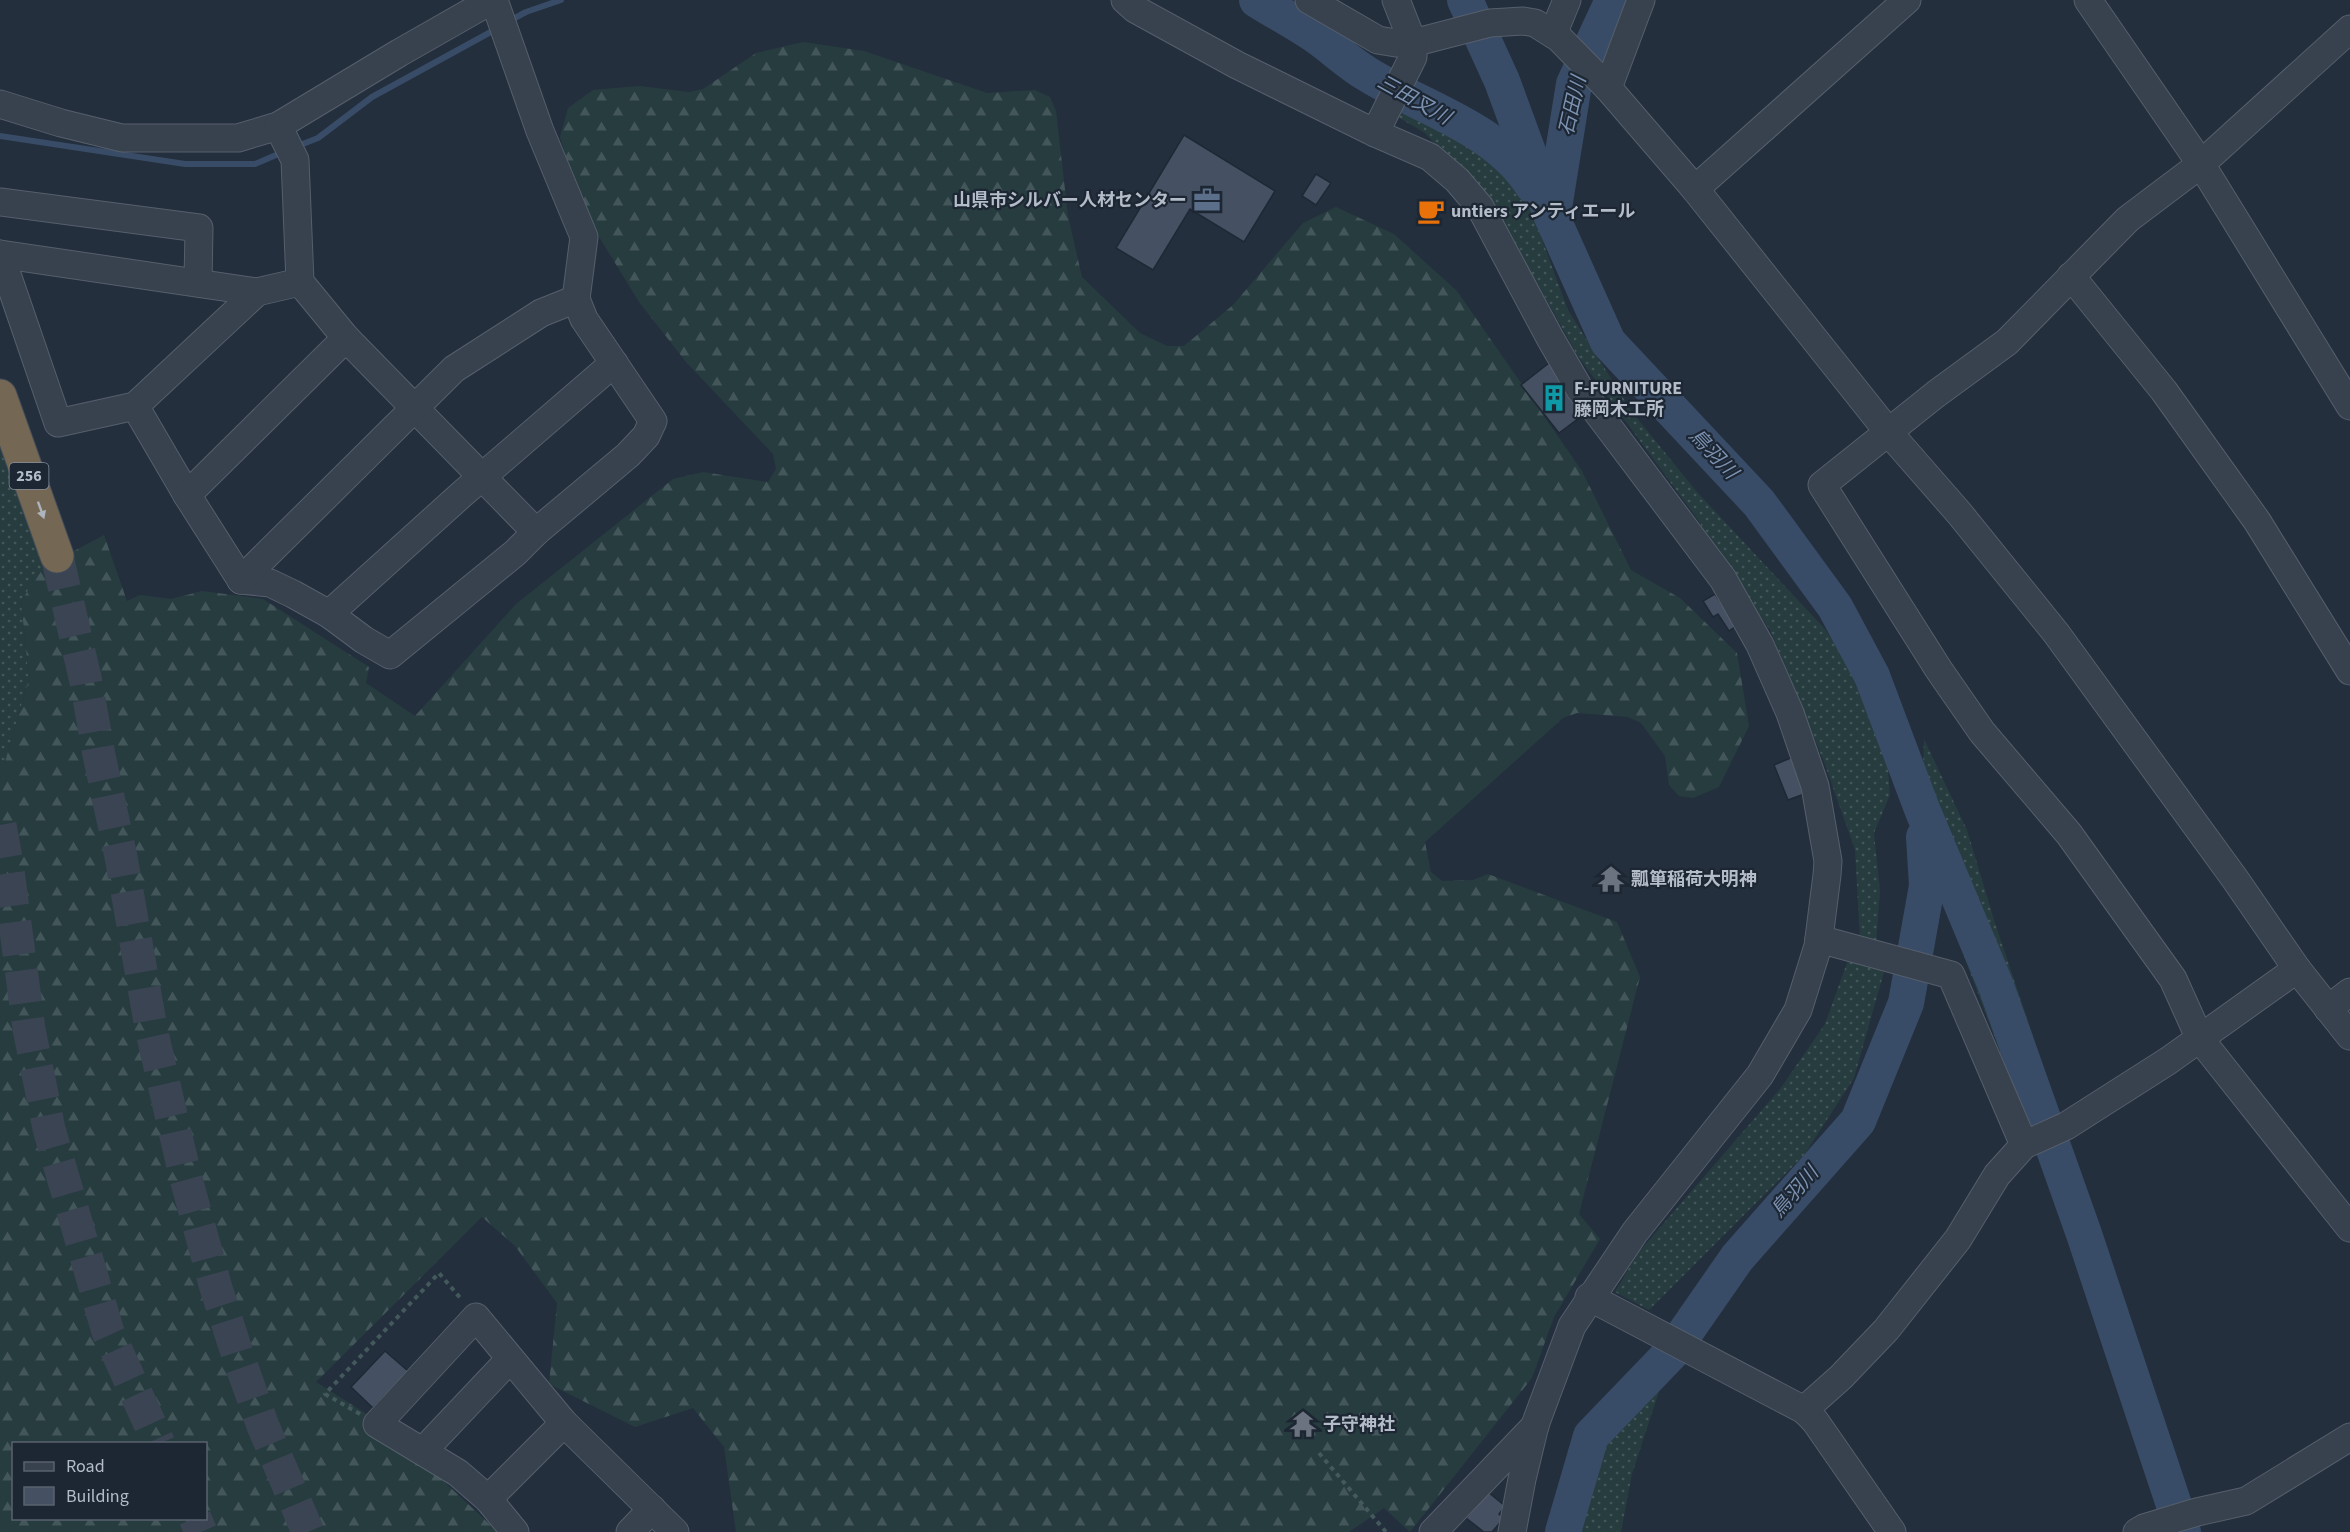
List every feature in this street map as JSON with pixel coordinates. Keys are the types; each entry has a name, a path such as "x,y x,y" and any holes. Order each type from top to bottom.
{"highway":[{"name":"256","path":"0,396 57,555"}],"street":[{"path":"0,105 122,138 238,138 278,126 399,53 493,0 540,131 584,237 576,299 584,319 653,421 646,436 628,455 536,532 515,553 390,655 364,640 329,614 270,583 241,580"},
{"path":"1125,0 1135,9 1238,64 1378,128 1430,157 1457,180 1480,207 1579,388 1723,579 1760,645 1790,712 1815,786 1828,861 1819,939 1798,1010 1760,1075 1635,1232 1572,1326 1535,1425 1512,1532"},
{"path":"1309,0 1378,40 1420,46 1490,23 1540,23 1567,0"},
{"path":"1396,0 1420,46"},
{"path":"1604,84 1641,0"},
{"path":"1695,189 1907,0"},
{"path":"2088,0 2201,164 2345,388"},
{"path":"1540,23 1604,84 1695,189 1890,434 1959,513 2056,633 2235,879 2297,969 2350,1036"},
{"path":"2350,29 2201,164 2128,219 2007,342 1936,394 1890,434 1822,485 1939,670 1982,732 2069,834 2173,979 2200,1038 2350,1228"},
{"path":"1378,128 1420,46"},
{"path":"278,126 295,159 300,282 346,338 536,532"},
{"path":"0,202 199,228 198,283"},
{"path":"257,292 135,406 58,423 0,254 257,292 300,282"},
{"path":"2071,276 2164,391 2257,521 2350,671"},
{"path":"241,580 453,369 541,313 576,299"},
{"path":"187,495 346,338"},
{"path":"329,614 462,494 614,363"},
{"path":"135,406 187,495 241,580"},
{"path":"1819,939 1952,975 2024,1145"},
{"path":"1804,1410 1841,1377 1886,1330 1958,1239 1997,1176 2024,1145 2066,1126 2200,1038 2297,969"},
{"path":"2328,1009 2350,992"},
{"path":"1592,1298 1804,1410 1815,1420 1892,1532"},
{"path":"515,1532 488,1499 458,1473 377,1424 476,1317 564,1423 675,1532"},
{"path":"423,1451 510,1359"},
{"path":"488,1499 564,1423"},
{"path":"1433,1532 1535,1425"},
{"path":"2140,1530 2197,1512 2246,1501 2350,1437"},
{"path":"630,1532 652,1509"}],"path":[{"path":"377,1424 325,1394 439,1273 476,1317"},
{"path":"1319,1453 1386,1532"}],"green space":[{"path":"803,42 864,51 987,93 1035,90 1050,97 1056,111 1068,216 1082,277 1140,333 1167,346 1184,346 1233,305 1303,223 1336,207 1394,234 1457,291 1582,471 1631,570 1680,598 1737,653 1749,726 1719,787 1693,798 1679,796 1669,785 1665,756 1641,723 1628,717 1577,713 1563,718 1425,842 1431,872 1442,881 1473,880 1488,874 1617,922 1640,977 1579,1214 1600,1239 1554,1317 1532,1378 1410,1532 1384,1508 1349,1532 736,1532 724,1447 693,1408 635,1427 549,1384 557,1303 515,1246 482,1217 316,1382 381,1423 498,1532 0,1532 0,762 5,762 29,679 21,601 44,567 104,535 127,601 140,595 171,599 202,591 263,599 369,667 366,683 415,716 516,604 673,479 703,472 768,482 776,469 773,454 686,362 639,302 582,209 560,137 568,108 593,90 639,86 689,92 703,89 756,53"},
{"path":"1404,104 1456,129 1507,167 1526,196 1568,310 1632,412 1697,492 1824,628 1856,673 1888,769 1890,795 1874,833 1880,891 1876,945 1860,939 1855,850 1824,762 1770,630 1702,532 1701,524 1577,355 1535,279 1483,198 1425,133 1398,117"},
{"path":"0,446 44,567 21,601 29,679 5,762 0,762"},
{"path":"1924,739 1967,830 1995,923 2059,1113 2029,1129 1959,943 1950,837 1923,770"},
{"path":"1848,960 1884,972 1854,1078 1804,1155 1649,1310 1615,1292 1638,1253 1780,1089 1825,1024"},
{"path":"1666,1370 1632,1474 1621,1532 1578,1532 1590,1483 1610,1430 1632,1399"}],"building":[{"name":"山県市シルバー人材センター","path":"1184,135 1275,191 1244,242 1190,209 1153,270 1116,248"},
{"path":"1316,174 1331,183 1316,205 1302,196"},
{"name":"F-FURNITURE 藤岡木工所","path":"1549,363 1587,412 1559,433 1521,385"},
{"path":"1715,594 1736,626 1729,631 1718,614 1713,617 1703,601"},
{"path":"1793,757 1807,793 1788,800 1774,765"},
{"path":"385,1351 408,1371 373,1408 351,1387"},
{"path":"1488,1492 1505,1506 1499,1514 1504,1518 1492,1532 1484,1532 1466,1518"}],"waterway":[{"path":"509,21 526,12 561,0"},
{"name":"三田叉川","path":"1257,0 1316,36 1367,74 1479,134 1518,166 1533,186"},
{"name":"鳥羽川","path":"1465,0 1502,81 1552,217 1608,342 1759,503 1835,607 1872,676 1922,809 1996,986 2084,1234 2183,1532"},
{"name":"石田川","path":"1553,214 1574,84 1613,0"},
{"path":"295,147 318,138 372,97 498,28"},
{"path":"0,136 185,164 255,164 283,152"},
{"name":"鳥羽川","path":"1563,1532 1591,1436 1671,1353 1737,1258 1858,1121 1906,1003 1927,886 1924,837"}],"tunnel":[{"path":"57,556 86,682 121,857 151,1028 185,1175 216,1288 238,1356 263,1426 308,1532"},
{"path":"0,825 29,1029 49,1129 108,1332 158,1442"},
{"path":"196,1520 201,1532"}],"place":[{"name":"山県市シルバー人材センター","path":"1207,200"},
{"name":"untiers アンティエール","path":"1431,211"},
{"name":"F-FURNITURE 藤岡木工所","path":"1554,398"},
{"name":"瓢箪稲荷大明神","path":"1611,879"},
{"name":"子守神社","path":"1303,1424"}]}
